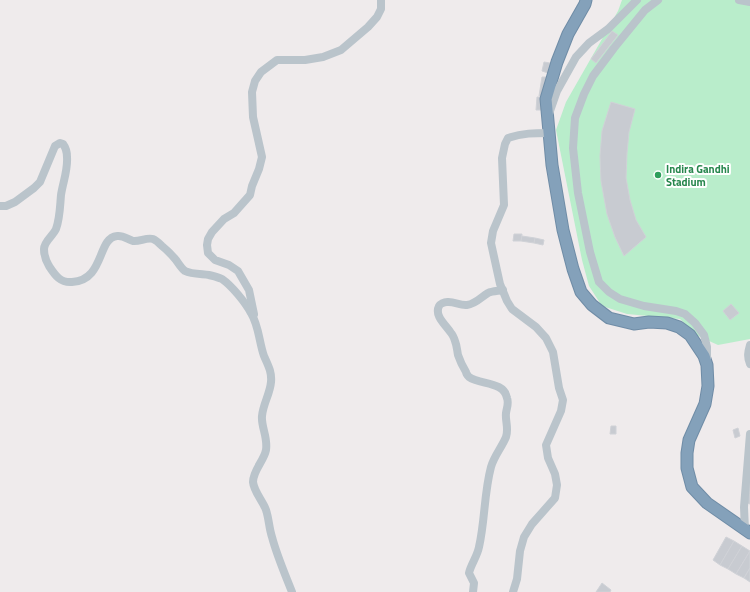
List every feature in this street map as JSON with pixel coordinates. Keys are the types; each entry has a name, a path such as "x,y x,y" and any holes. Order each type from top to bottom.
{"highway":[{"path":"586,0 568,34 557,62 546,98 552,165 563,230 573,269 581,292 592,306 609,318 634,324 649,322 667,323 679,327 690,334 704,356 707,365 708,386 705,404 689,440 686,468 692,487 707,503 748,531"}],"street":[{"path":"254,319 249,290 238,270 215,260 208,253 207,245 208,239 212,232 224,219 234,213 250,195 259,169 262,157 253,117 252,92 255,81 261,72 277,60 305,60 323,57 341,50 368,27 377,17 381,9 381,0"},
{"path":"548,116 557,91 576,58 590,43 608,29 637,0"},
{"path":"658,0 645,10 614,48 593,76 584,94 575,118 573,148 578,193 590,252 599,282 609,292 620,299 644,306 676,310 685,314 695,323 704,336 707,347 707,365"},
{"path":"739,0 750,2"},
{"path":"513,592 517,579 520,551 524,537 532,524 555,498 557,485 555,474 548,458 546,445 561,411 563,400 559,388 553,352 546,338 536,327 512,309 507,301 500,284 491,243 493,231 504,205 502,158 508,138 525,133 549,133"},
{"path":"0,206 6,206 15,202 34,188 40,182 54,146 60,143 63,144 67,154 67,168 57,224 55,231 47,242 44,250 48,265 61,281 72,282 87,278 94,270 106,243 111,238 116,236 124,236 127,239 134,241 152,239 156,240 167,250 181,268 187,272 218,277 231,287 251,312 257,326 264,355 272,375 272,382 262,415 266,436 266,450 255,473 253,481 264,503 273,540 292,592"},
{"path":"473,592 474,584 469,573 479,547 485,495 491,465 507,432 506,413 508,401 507,396 502,389 469,377 458,356 457,348 451,332 441,320 438,312 441,304 447,302 460,305 473,304 490,292 503,290"},
{"path":"750,345 748,360 750,364"},
{"path":"748,531 744,507 750,434"}],"green space":[{"name":"Indira Gandhi Stadium","path":"622,0 750,0 750,339 718,345 698,336 680,319 627,314 602,306 589,286 582,260 556,130 566,102 618,11"}],"building":[{"path":"612,31 618,35 596,63 591,59"},
{"path":"544,62 550,63 548,73 542,71"},
{"path":"542,77 546,77 542,96 539,96"},
{"path":"537,97 542,97 541,110 536,110"},
{"path":"611,102 635,109 629,132 626,178 630,200 636,220 646,237 624,256 615,237 607,214 601,181 600,156 602,131"},
{"path":"514,234 522,234 521,241 513,241"},
{"path":"522,236 535,238 534,243 521,241"},
{"path":"535,238 544,240 543,245 534,243"},
{"path":"731,304 739,313 730,320 723,311"},
{"path":"611,426 616,426 616,434 610,434"},
{"path":"738,428 740,436 735,438 733,430"},
{"path":"750,479 750,504 747,503"},
{"path":"726,537 734,541 720,565 713,560"},
{"path":"734,541 742,546 728,569 720,565"},
{"path":"742,546 750,551 736,574 728,569"},
{"path":"750,551 750,568 744,578 736,574"},
{"path":"750,568 750,582 744,578"},
{"path":"602,583 611,590 610,592 596,592"}],"place":[{"name":"Indira Gandhi Stadium","path":"658,175"}]}
